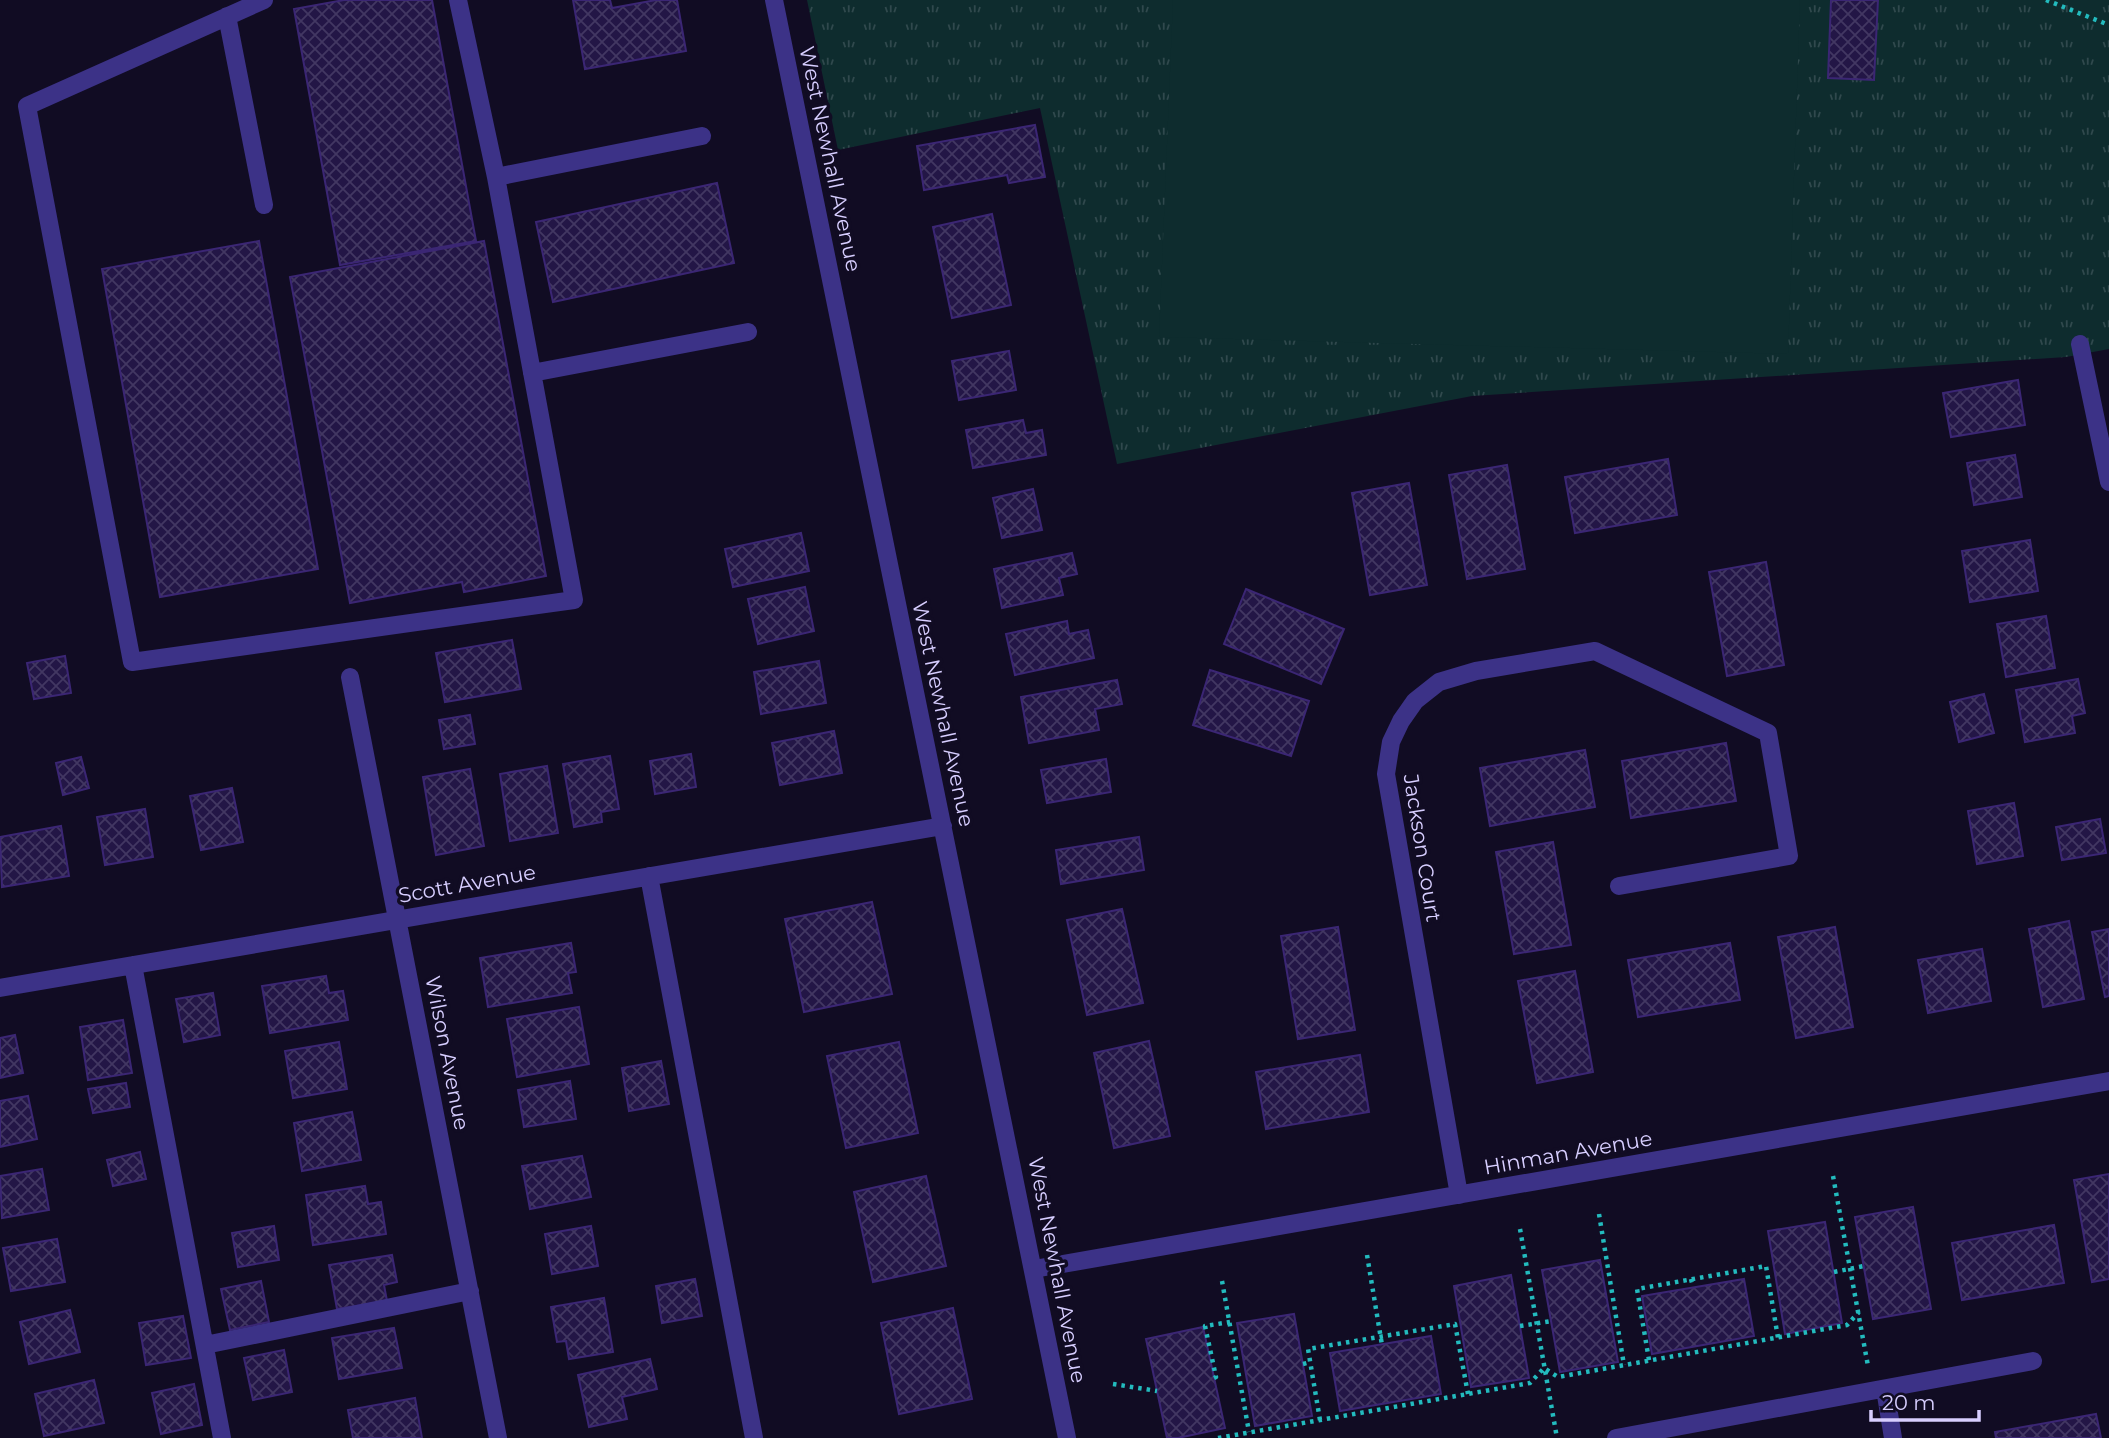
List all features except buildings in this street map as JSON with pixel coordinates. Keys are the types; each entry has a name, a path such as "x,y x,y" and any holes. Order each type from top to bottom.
{"street":[{"path":"264,0 27,106 132,662 574,600 496,177 458,0"},
{"name":"West Newhall Avenue","path":"774,0 1068,1438"},
{"path":"227,16 264,205"},
{"path":"496,177 702,136"},
{"path":"532,373 748,332"},
{"path":"2080,344 2109,482"},
{"name":"Jackson Court","path":"1458,1195 1386,774 1391,742 1415,701 1438,682 1476,671 1595,650 1768,733 1790,856 1619,886"},
{"name":"Wilson Avenue","path":"350,677 498,1438"},
{"name":"Scott Avenue","path":"0,988 943,826"},
{"path":"649,876 754,1438"},
{"path":"133,965 222,1438"},
{"name":"Hinman Avenue","path":"1034,1269 2109,1081"},
{"path":"205,1345 470,1291"},
{"path":"1616,1438 2033,1362"},
{"path":"1885,1389 1893,1438"}],"path":[{"path":"2046,0 2109,25"},
{"path":"1833,1176 1863,1340"},
{"path":"1599,1214 1612,1310 1625,1365"},
{"path":"1520,1229 1557,1438"},
{"path":"1367,1255 1382,1345"},
{"path":"1649,1360 1637,1289 1766,1266 1778,1338"},
{"path":"1834,1272 1864,1266"},
{"path":"1691,1279 1693,1287"},
{"path":"1222,1281 1249,1432"},
{"path":"1544,1368 1558,1377 1702,1348 1778,1338 1847,1325 1858,1312"},
{"path":"1520,1326 1552,1321"},
{"path":"1214,1378 1216,1377 1205,1326 1230,1322"},
{"path":"1320,1420 1308,1349 1455,1324 1460,1337 1468,1394"},
{"path":"1303,1364 1311,1362"},
{"path":"1217,1438 1530,1383 1544,1368"},
{"path":"1239,1376 1246,1374"},
{"path":"1113,1384 1157,1391"}],"green space":[{"path":"807,0 2109,0 2109,349 2066,357 1472,396 1117,464 1040,108 838,150"},
{"path":"1173,0 1800,0 1788,354 1159,337"}]}
